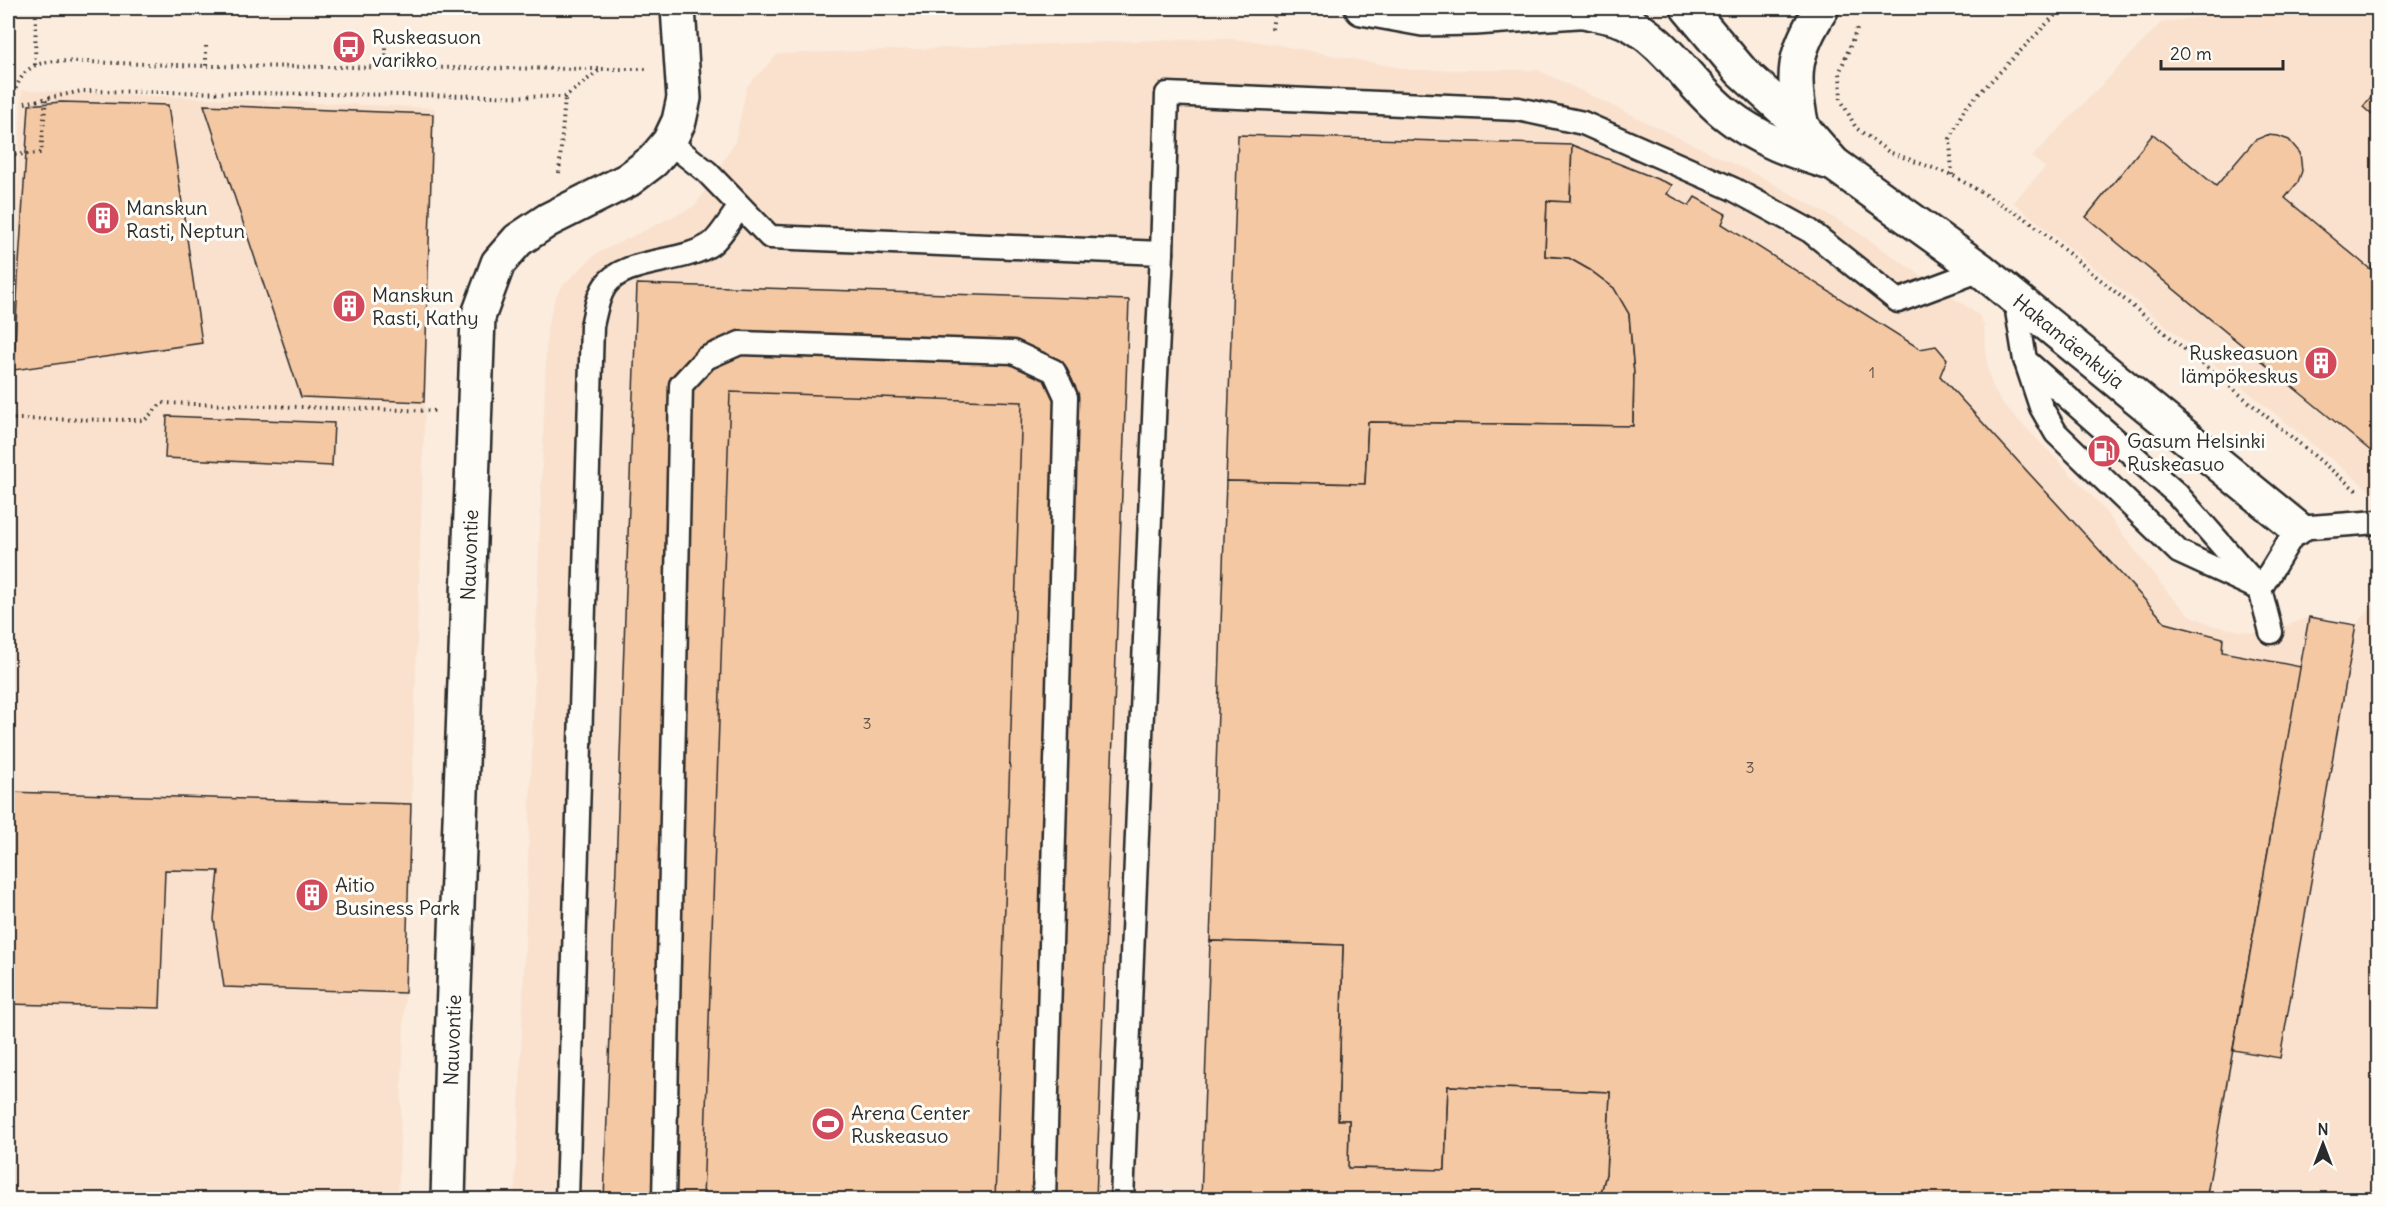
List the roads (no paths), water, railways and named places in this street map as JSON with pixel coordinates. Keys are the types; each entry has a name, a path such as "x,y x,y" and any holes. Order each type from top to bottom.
{"street":[{"name":"Nauvontie","path":"448,1200 478,317 498,263 518,240 548,220 628,180 653,161 669,142 678,122 684,98 678,8"},
{"path":"1362,8 1418,13 1620,8"},
{"name":"Hakamäenkuja","path":"1688,8 1740,70 1802,127 1834,164 1981,270 2296,528"},
{"name":"Hakamäenkuja","path":"1802,127 1795,94 1796,63 1804,38 1822,8"},
{"name":"Hakamäenkuja","path":"1585,9 1623,21 1649,37 1724,113 1746,129 1785,149 1834,164"}],"lane":[{"path":"1122,1200 1167,94 1518,109 1582,123 1733,189 1810,231 1898,301 1981,270"},
{"path":"669,142 706,172 770,237 1162,253"},
{"path":"567,1200 592,326 598,300 605,285 620,274 635,268 678,258 712,244 739,208"},
{"path":"2015,298 2025,360 2041,407 2056,433 2180,552 2260,589"},
{"path":"663,1200 681,385 705,358 740,342 1013,352 1054,371 1066,398 1044,1200"},
{"path":"2025,360 2177,494 2260,589 2271,632"},
{"path":"2260,589 2296,528 2379,522"}],"place":[{"name":"Ruskeasuon varikko","path":"349,47"},
{"name":"Manskun Rasti, Neptun","path":"103,218"},
{"name":"Manskun Rasti, Kathy","path":"349,306"},
{"name":"Ruskeasuon lämpökeskus","path":"2321,363"},
{"name":"Gasum Helsinki Ruskeasuo","path":"2104,451"},
{"name":"Aitio Business Park","path":"312,895"},
{"name":"Arena Center Ruskeasuo","path":"828,1124"}]}
